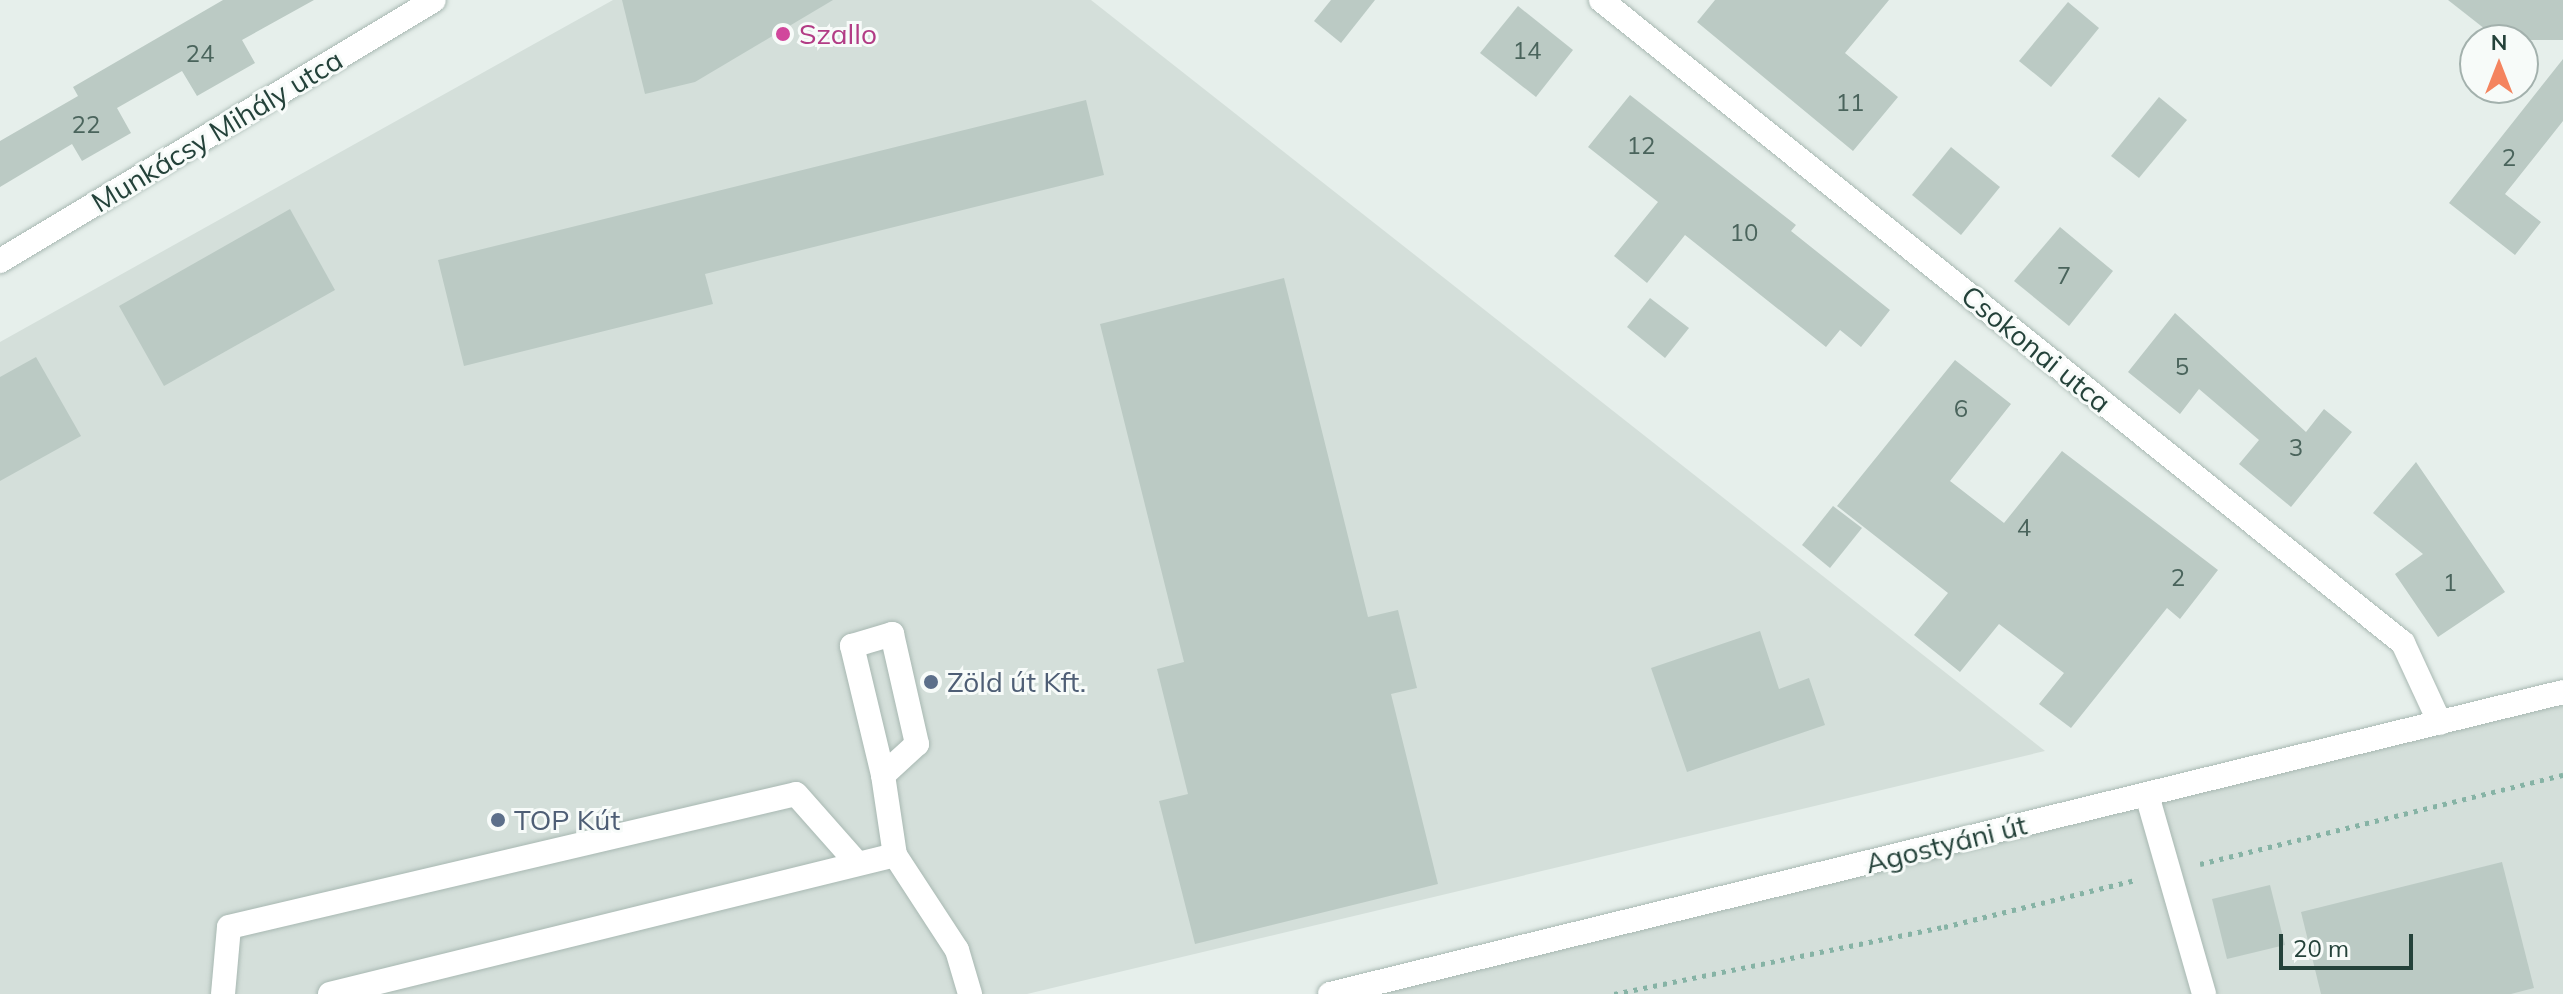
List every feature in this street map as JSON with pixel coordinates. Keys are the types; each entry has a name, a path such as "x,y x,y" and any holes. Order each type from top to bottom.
{"street":[{"name":"Munkácsy Mihály utca","path":"0,261 434,0"},
{"name":"Csokonai utca","path":"1601,0 2403,643 2440,723"},
{"path":"883,775 917,744 892,634 852,646 883,775 895,855 957,950 970,994"},
{"name":"Agostyáni út","path":"1330,994 2563,692"},
{"path":"223,994 229,927 796,794 857,863"},
{"path":"2147,795 2204,994"},
{"path":"330,994 895,855"}],"path":[{"path":"1614,994 1944,927 2563,775"}],"shaded area":[{"path":"613,0 1091,0 2045,751 1027,994 0,994 0,342"},
{"path":"2563,692 2563,994 1330,994"}],"building":[{"path":"223,0 314,0 242,40 255,63 197,96 182,71 117,108 131,133 82,161 72,144 0,187 0,141 78,96 73,87"},
{"path":"622,0 833,0 695,82 645,94"},
{"path":"1331,0 1375,0 1341,43 1314,21"},
{"path":"1715,0 1889,0 1845,53 1898,97 1853,151 1697,22"},
{"path":"2448,0 2563,0 2563,40 2539,40 2539,24 2479,24"},
{"path":"2068,2 2099,28 2051,87 2019,61"},
{"path":"1518,6 1573,50 1536,97 1480,53"},
{"path":"2563,59 2563,121 2505,194 2541,222 2515,255 2449,203 2527,104 2539,104 2539,89"},
{"path":"1630,95 1796,225 1791,231 1890,310 1861,347 1840,330 1826,347 1685,235 1647,283 1614,256 1658,202 1588,147"},
{"path":"2159,97 2187,120 2139,178 2111,156"},
{"path":"1086,100 1104,175 705,274 713,304 464,366 438,260"},
{"path":"1951,147 2000,187 1961,235 1912,195"},
{"path":"290,209 335,290 164,386 119,306"},
{"path":"2060,227 2113,271 2069,326 2014,281"},
{"path":"1284,278 1368,617 1398,610 1417,688 1391,694 1438,884 1195,944 1159,801 1188,794 1157,669 1184,662 1100,324"},
{"path":"1650,298 1689,328 1665,358 1627,327"},
{"path":"2175,313 2306,432 2324,409 2352,432 2291,507 2239,464 2259,440 2199,389 2180,414 2128,372"},
{"path":"36,357 81,436 0,481 0,377"},
{"path":"1955,360 2011,404 1950,481 2004,523 2062,451 2218,570 2180,619 2167,608 2071,728 2039,704 2064,673 1999,624 1960,672 1914,635 1948,593 1837,506"},
{"path":"2416,462 2505,592 2438,637 2395,574 2423,554 2373,513"},
{"path":"1833,506 1862,528 1830,568 1802,545"},
{"path":"1760,631 1779,689 1809,678 1825,725 1687,772 1651,668"},
{"path":"2502,862 2534,988 2511,994 2321,994 2301,912"},
{"path":"2270,885 2285,945 2227,959 2212,899"}],"place":[{"name":"Szallo","path":"783,34"},
{"name":"Zöld út Kft.","path":"931,682"},
{"name":"TOP Kút","path":"498,820"}]}
